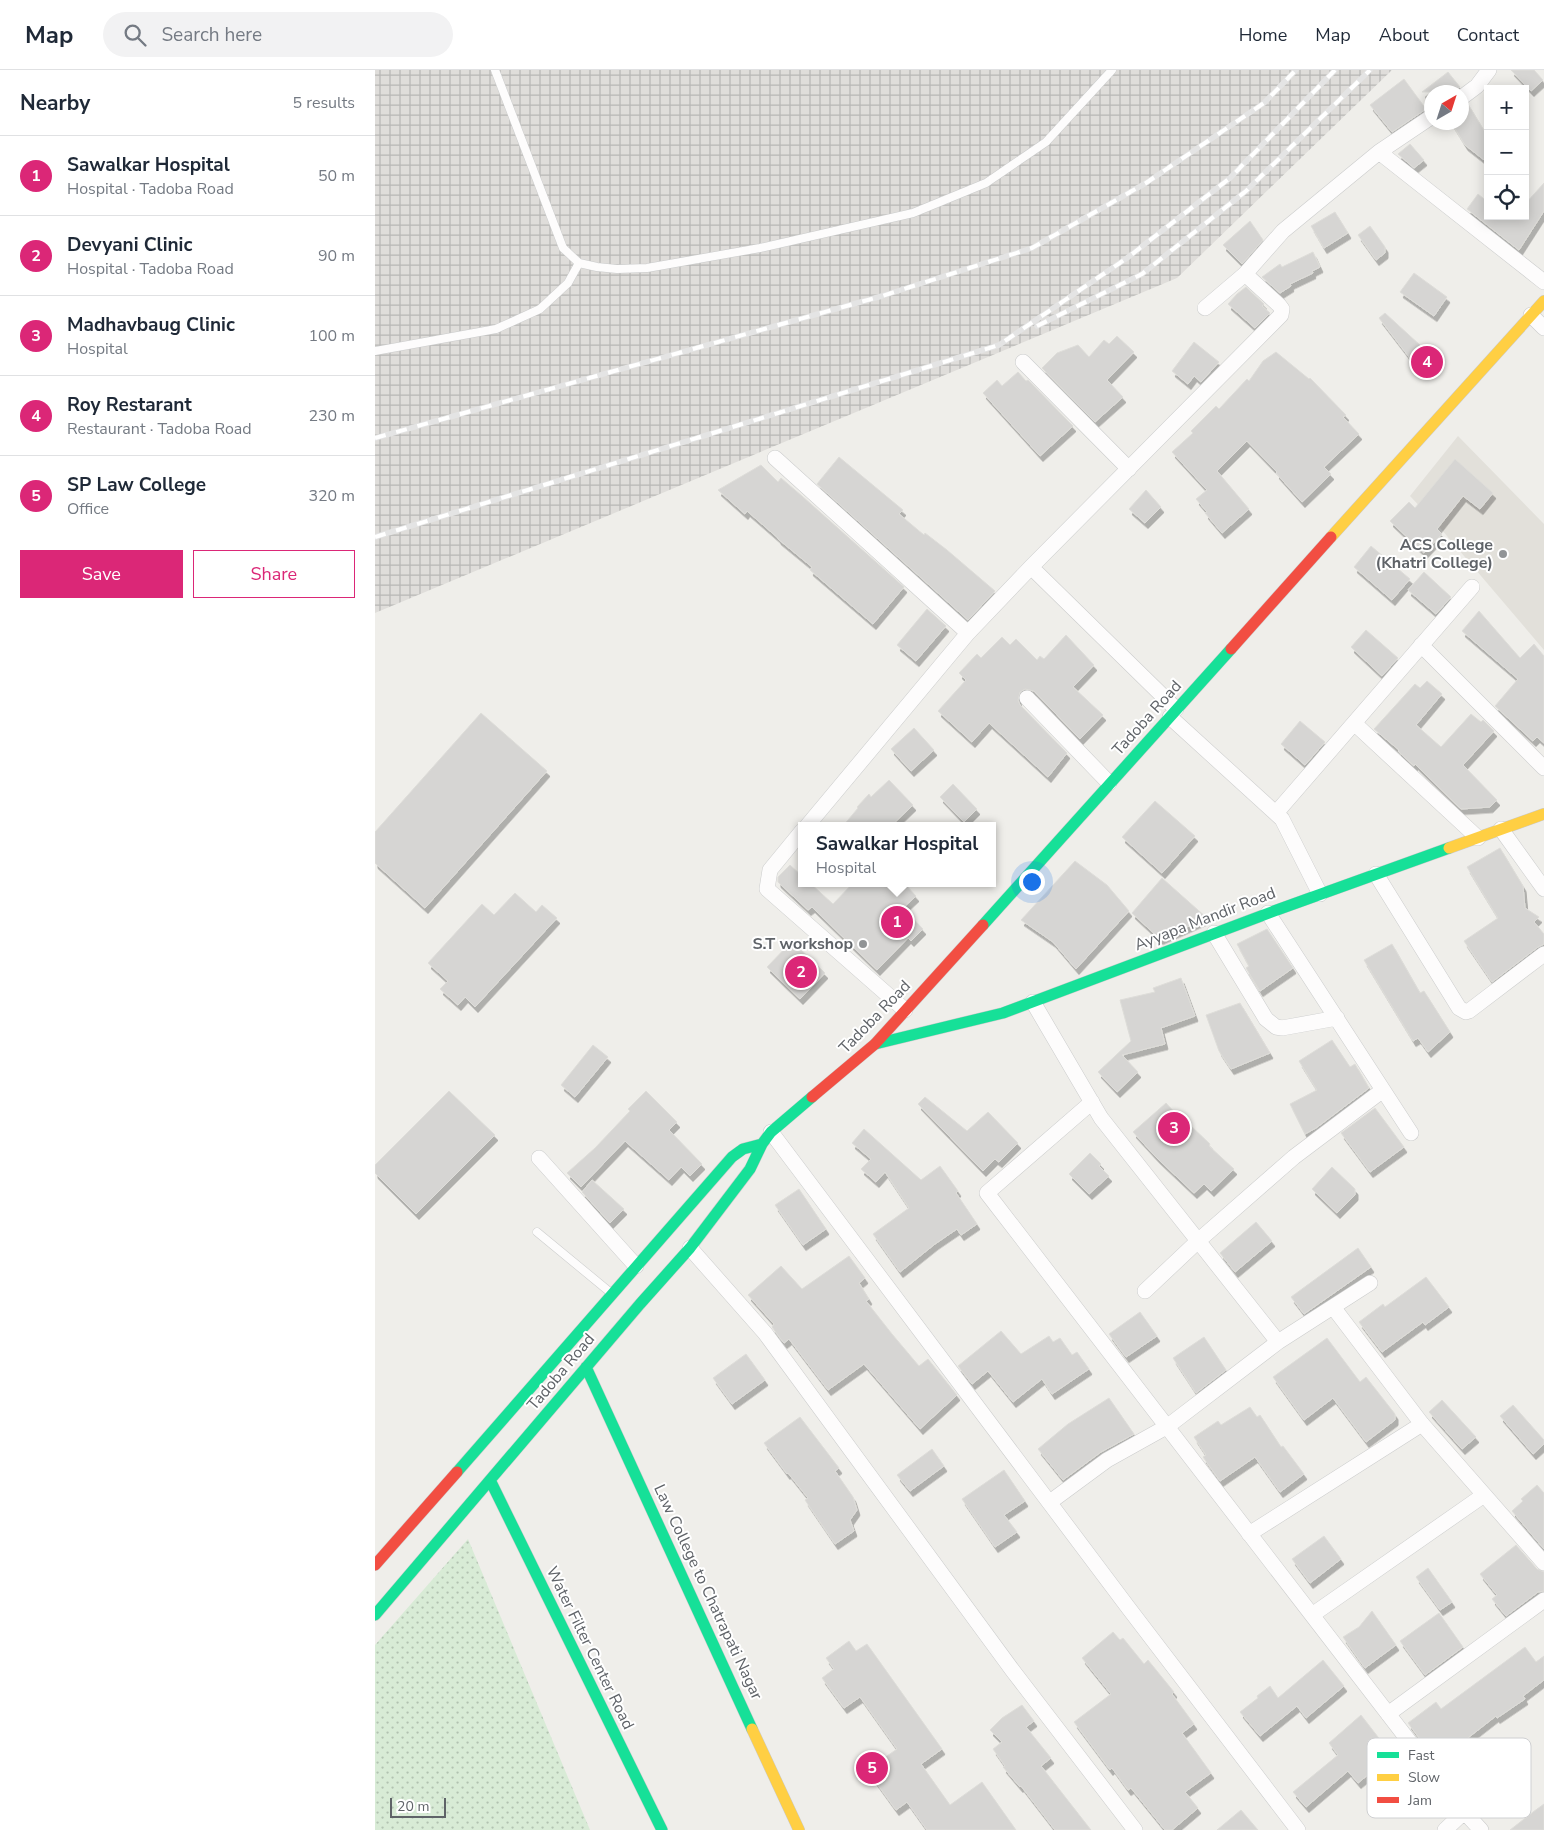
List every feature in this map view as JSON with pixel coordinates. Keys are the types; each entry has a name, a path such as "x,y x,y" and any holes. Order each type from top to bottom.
{"main road":[{"name":"Tadoba Road","path":"375,1565 732,1157 743,1149 767,1138 875,1044 1544,301"},
{"name":"Ayyapa Mandir Road","path":"875,1044 1003,1013 1268,913 1544,814"},
{"name":"Tadoba Road","path":"375,1615 586,1367 691,1248 750,1168 767,1138"},
{"name":"Law College to Chatrapati Nagar","path":"586,1367 799,1830"},
{"name":"Water Filter Center Road","path":"490,1480 662,1830"}],"street":[{"path":"1469,95 1482,91 1489,70"},
{"path":"1205,308 1245,274 1283,231 1379,152 1424,122"},
{"path":"1379,152 1544,282"},
{"path":"810,822 968,633 1031,566 1281,316 1279,305 1245,274"},
{"path":"1531,315 1544,328"},
{"path":"1023,362 1129,469"},
{"path":"775,458 968,633"},
{"path":"1031,566 1173,713 1276,813 1287,826 1321,894"},
{"path":"1276,813 1472,587"},
{"path":"1421,645 1544,768"},
{"path":"1027,698 1109,783"},
{"path":"1354,723 1478,838"},
{"path":"1501,829 1544,889"},
{"path":"798,836 770,870 767,889 905,1010"},
{"path":"1376,874 1462,1011 1469,1011 1544,954"},
{"path":"1268,913 1411,1133"},
{"path":"1214,934 1266,1019 1271,1024 1282,1028 1337,1018"},
{"path":"1033,1002 1101,1118 1278,1342"},
{"path":"1145,1291 1294,1157 1383,1090"},
{"path":"1092,1102 987,1193 1407,1738"},
{"path":"767,1138 1050,1502 1298,1830"},
{"path":"539,1158 636,1266"},
{"path":"691,1248 765,1333 1007,1663 1135,1830"},
{"path":"1050,1502 1107,1460 1168,1426 1278,1342 1370,1283"},
{"path":"1333,1307 1421,1424 1544,1563"},
{"path":"1249,1534 1421,1424"},
{"path":"1312,1615 1484,1495"},
{"path":"1388,1714 1544,1600"},
{"path":"1445,1830 1458,1818"},
{"path":"1470,1818 1481,1830"}],"lane":[{"path":"495,70 563,248 579,262 597,267 617,269 647,268 760,248 913,213 954,197 986,183 1046,142 1112,70"},
{"path":"375,351 496,329 540,309 568,284 579,262"},
{"path":"537,1232 612,1294"}],"shaded area":[{"path":"375,70 1392,70 1177,278 375,613"},
{"name":"ACS College (Khatri College)","path":"1458,436 1544,524 1544,650 1441,529 1410,496"}],"green space":[{"path":"468,1539 590,1830 375,1830 375,1645"}],"building":[{"path":"1511,70 1534,70 1543,80 1531,91 1529,85 1525,85"},
{"path":"1448,72 1458,85 1431,85"},
{"path":"1404,79 1424,106 1424,110 1392,132 1370,105"},
{"path":"1469,106 1484,130 1484,160 1465,145 1456,130 1469,130"},
{"path":"1410,144 1424,160 1414,168 1398,154"},
{"path":"1544,183 1544,211 1519,250 1467,209 1478,194 1484,199 1484,220 1529,220 1529,200"},
{"path":"1335,212 1348,233 1324,248 1311,226"},
{"path":"1250,221 1263,240 1242,264 1223,245"},
{"path":"1370,226 1385,247 1385,253 1376,260 1358,235"},
{"path":"1313,252 1320,267 1312,271 1313,273 1290,284 1291,286 1280,293 1262,277 1280,264 1282,267"},
{"path":"1414,273 1447,297 1434,316 1400,292"},
{"path":"1246,287 1264,304 1262,306 1270,313 1255,328 1228,304"},
{"path":"1385,313 1432,356 1419,370 1379,318"},
{"path":"1117,336 1134,352 1107,380 1123,397 1095,422 1042,368 1057,353 1078,345 1089,357 1104,340 1109,344"},
{"path":"1194,342 1219,362 1201,382 1194,376 1188,384 1172,371"},
{"path":"1276,352 1310,378 1346,415 1343,417 1359,434 1324,467 1331,474 1302,502 1277,472 1247,441 1217,471 1249,509 1222,533 1196,499 1207,490 1172,452 1193,433 1191,431 1216,406 1219,409 1247,379 1249,381 1263,361"},
{"path":"1018,372 1073,426 1040,456 983,393 997,380 1002,386"},
{"path":"839,457 903,510 899,514 924,535 925,533 947,550 995,591 968,620 817,484"},
{"path":"1455,459 1493,493 1480,509 1463,496 1437,529 1442,534 1424,553 1390,521 1409,502 1415,508"},
{"path":"761,465 778,482 781,478 904,587 873,624 810,570 812,567 747,511 745,514 718,490"},
{"path":"1146,490 1161,507 1145,523 1129,509"},
{"path":"1371,546 1410,579 1392,600 1354,567"},
{"path":"1424,572 1451,597 1436,614 1408,590"},
{"path":"927,609 946,626 916,661 897,645"},
{"path":"1479,611 1520,658 1534,644 1544,656 1544,743 1537,737 1533,741 1495,706 1518,679 1462,631"},
{"path":"1366,630 1398,658 1382,676 1351,647"},
{"path":"1066,635 1094,665 1073,687 1103,715 1080,739 1034,691 1025,689 1020,692 1018,700 1020,705 1067,753 1048,777 989,723 972,742 938,711 966,680 959,673 977,654 981,658 1002,637 1010,645 1016,639 1037,660 1040,656 1044,659"},
{"path":"1427,681 1442,694 1416,725 1441,747 1471,714 1481,722 1483,720 1494,731 1463,765 1497,800 1490,807 1461,809 1415,764 1414,766 1399,750 1374,729 1415,684 1420,688"},
{"path":"481,713 547,771 425,908 375,863 375,832"},
{"path":"1300,721 1325,742 1305,765 1281,744"},
{"path":"914,728 934,750 911,771 891,749"},
{"path":"889,780 913,805 895,822 846,822 869,794 871,797"},
{"path":"953,784 977,809 964,822 940,797"},
{"path":"1155,801 1195,836 1162,873 1122,837"},
{"path":"1500,848 1523,886 1525,908 1539,917 1534,922 1544,934 1544,944 1492,982 1464,941 1498,918 1467,867"},
{"path":"1075,861 1107,885 1129,911 1076,969 1053,942 1021,920"},
{"path":"790,865 798,872 798,887 814,887 833,904 849,887 908,887 916,896 903,908 923,929 911,941 908,938 877,970 812,907 808,910 778,882 778,877"},
{"path":"1162,878 1207,918 1160,939 1132,913"},
{"path":"515,893 536,912 542,905 557,918 475,1007 465,997 458,1005 440,989 448,981 428,963 482,904 494,915"},
{"path":"1267,929 1293,968 1260,991 1246,968 1249,966 1237,944"},
{"path":"792,941 825,973 800,999 767,967"},
{"path":"1392,944 1420,993 1424,991 1450,1032 1428,1052 1418,1038 1413,1041 1364,960"},
{"path":"1181,978 1195,1016 1161,1028 1165,1044 1122,1055 1138,1072 1117,1092 1098,1072 1131,1041 1120,1000 1155,992 1153,988"},
{"path":"1240,1003 1270,1053 1231,1069 1219,1051 1206,1015"},
{"path":"1332,1040 1350,1067 1355,1064 1369,1088 1316,1128 1305,1134 1290,1104 1317,1090 1299,1061"},
{"path":"593,1045 608,1057 575,1097 561,1085"},
{"path":"449,1091 495,1135 416,1214 375,1173 375,1165"},
{"path":"646,1091 677,1122 669,1130 702,1164 690,1176 681,1167 669,1180 625,1141 581,1187 567,1173 595,1148"},
{"path":"925,1097 967,1131 988,1112 1018,1143 999,1162 995,1159 983,1171 918,1104"},
{"path":"1166,1103 1187,1126 1189,1124 1234,1169 1211,1191 1204,1184 1194,1193 1133,1132"},
{"path":"1375,1108 1404,1147 1370,1172 1341,1133"},
{"path":"864,1129 921,1180 940,1166 958,1191 956,1193 977,1224 961,1235 957,1229 900,1272 873,1234 909,1208 885,1172 876,1182 861,1169 871,1159 852,1143"},
{"path":"1090,1153 1109,1176 1089,1194 1069,1174"},
{"path":"1332,1167 1355,1189 1355,1195 1337,1213 1312,1189"},
{"path":"592,1180 624,1209 610,1223 582,1192"},
{"path":"799,1189 826,1229 803,1245 775,1205"},
{"path":"1256,1222 1272,1241 1235,1272 1220,1253"},
{"path":"1358,1248 1371,1267 1304,1314 1291,1297"},
{"path":"849,1256 865,1278 859,1283 869,1299 866,1301 919,1366 928,1359 957,1395 920,1429 864,1364 828,1390 789,1339 784,1343 772,1327 774,1324 748,1295 781,1266 802,1289"},
{"path":"1426,1277 1449,1307 1425,1325 1423,1322 1382,1352 1359,1322 1383,1304 1385,1307"},
{"path":"1140,1312 1157,1336 1126,1357 1109,1334"},
{"path":"1001,1331 1021,1354 1049,1336 1053,1342 1060,1338 1072,1355 1077,1352 1089,1369 1052,1394 1042,1379 1013,1402 988,1371 972,1384 958,1366"},
{"path":"1204,1337 1226,1370 1196,1393 1173,1358"},
{"path":"1327,1338 1360,1382 1366,1377 1395,1414 1395,1420 1366,1442 1333,1398 1304,1420 1273,1377"},
{"path":"746,1354 765,1380 732,1404 713,1378"},
{"path":"1109,1398 1134,1434 1101,1452 1063,1480 1038,1449 1068,1424"},
{"path":"1442,1400 1476,1437 1462,1449 1429,1412"},
{"path":"1513,1405 1544,1440 1544,1444 1533,1454 1500,1416"},
{"path":"1250,1407 1257,1417 1260,1415 1281,1447 1283,1446 1304,1474 1280,1492 1255,1457 1220,1481 1203,1457 1206,1455 1194,1437 1218,1421 1221,1425"},
{"path":"800,1417 839,1468 835,1471 853,1497 857,1510 850,1520 854,1531 835,1544 805,1500 808,1498 764,1443"},
{"path":"932,1449 944,1466 910,1491 897,1475"},
{"path":"1004,1470 1025,1501 1004,1515 1017,1532 995,1547 962,1499"},
{"path":"1537,1485 1544,1493 1544,1549 1512,1511 1523,1501 1521,1499"},
{"path":"1324,1536 1341,1559 1310,1583 1292,1559"},
{"path":"1516,1545 1537,1569 1544,1572 1544,1591 1538,1592 1506,1616 1492,1599 1497,1595 1480,1574"},
{"path":"1428,1568 1452,1602 1440,1610 1416,1577"},
{"path":"1372,1611 1396,1645 1365,1668 1343,1637 1359,1627"},
{"path":"1439,1613 1463,1647 1425,1675 1400,1641"},
{"path":"1113,1632 1120,1640 1123,1638 1144,1664 1148,1660 1174,1692 1172,1694 1194,1724 1182,1733 1211,1773 1185,1792 1198,1808 1172,1830 1165,1830 1131,1788 1128,1790 1112,1768 1110,1770 1074,1722 1111,1694 1082,1658"},
{"path":"849,1641 856,1651 867,1644 942,1749 921,1764 950,1805 982,1782 1016,1830 927,1830 907,1802 896,1810 867,1770 897,1749 860,1697 844,1708 822,1678 834,1669 826,1658"},
{"path":"1525,1647 1536,1662 1544,1656 1544,1680 1523,1696 1525,1699 1497,1718 1496,1716 1468,1738 1419,1738 1408,1723 1436,1702 1441,1709"},
{"path":"1323,1660 1344,1686 1306,1718 1297,1706 1260,1736 1240,1712 1270,1686 1278,1698"},
{"path":"1022,1705 1034,1721 1026,1727 1051,1758 1041,1766 1091,1830 1055,1830 1021,1786 1003,1767 1005,1766 993,1749 1002,1742 990,1730 1002,1718"},
{"path":"1361,1715 1379,1738 1367,1738 1367,1776 1358,1783 1348,1771 1306,1807 1293,1792 1338,1755 1329,1743"},
{"path":"1544,1804 1544,1830 1510,1830 1525,1818 1531,1818 1533,1812"},
{"path":"1241,1810 1258,1830 1217,1830"}],"railway":[{"path":"375,438 882,296 1032,248 1146,183 1264,103 1296,70"},
{"path":"375,537 999,345 1127,258 1230,178 1335,70"},
{"path":"1037,326 1142,274 1246,191 1370,70"}],"traffic: fast":[{"path":"983,925 1231,649"},
{"path":"875,1044 1003,1013 1274,911 1449,848"},
{"path":"375,1615 690,1248 750,1169 762,1144 771,1132 812,1097"},
{"path":"457,1472 732,1157 743,1149 762,1144"},
{"path":"586,1367 752,1729"},
{"path":"490,1480 662,1830"}],"traffic: slow":[{"path":"1331,537 1544,301"},
{"path":"1449,848 1544,814"},
{"path":"752,1729 799,1830"}],"traffic: jam":[{"path":"1231,649 1331,537"},
{"path":"812,1097 875,1044 983,925"},
{"path":"375,1565 457,1472"}],"place":[{"name":"Roy Restarant","path":"1427,362"},
{"name":"ACS College (Khatri College)","path":"1503,554"},
{"name":"Sawalkar Hospital","path":"897,922"},
{"name":"S.T workshop","path":"863,944"},
{"name":"Devyani Clinic","path":"801,972"},
{"name":"Madhavbaug Clinic","path":"1174,1128"},
{"name":"SP Law College","path":"872,1768"}]}
